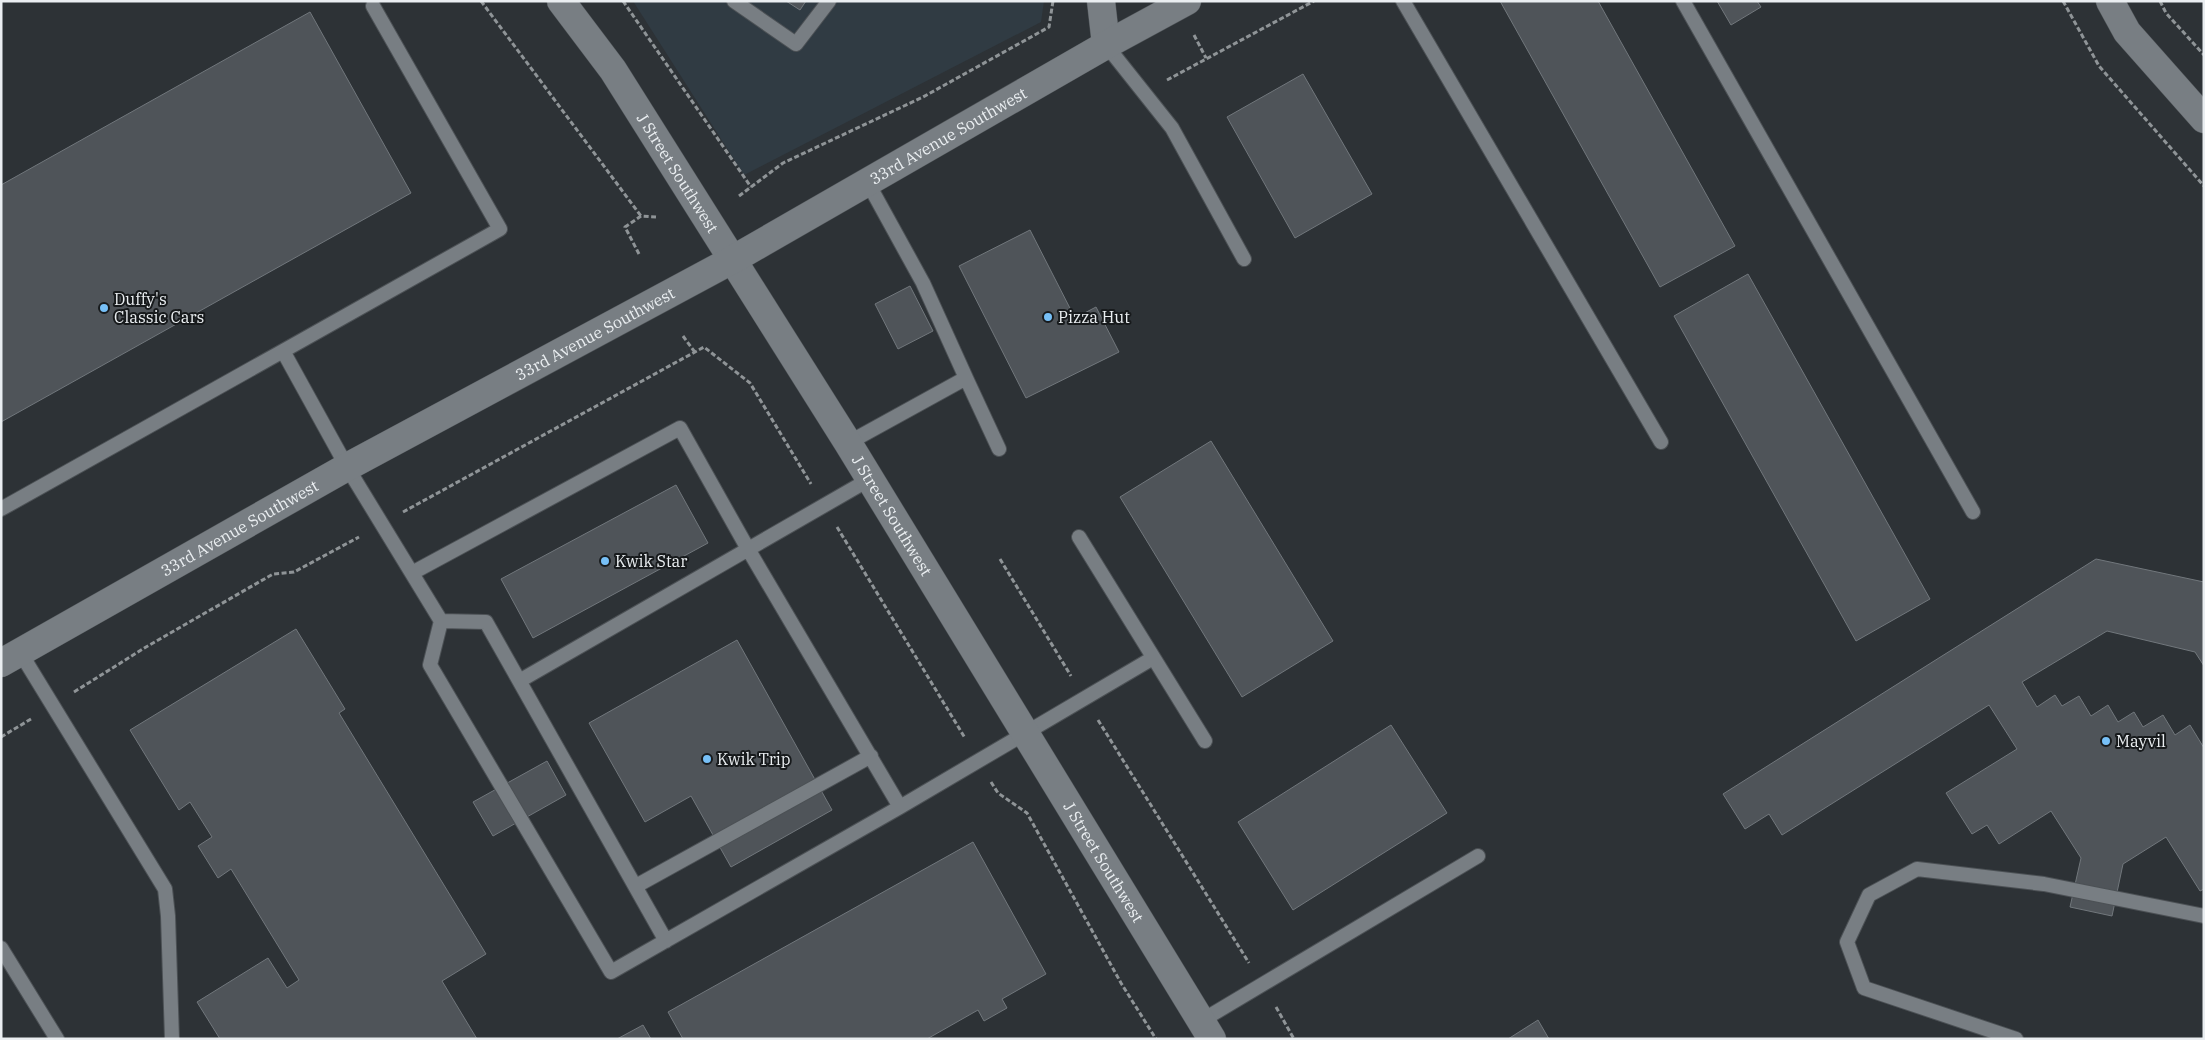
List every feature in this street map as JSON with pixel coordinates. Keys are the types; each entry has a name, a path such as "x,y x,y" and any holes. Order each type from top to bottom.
{"street":[{"name":"J Street Southwest","path":"561,1 613,70 870,479 1206,1033"},
{"path":"1101,1 1106,45"},
{"name":"33rd Avenue Southwest","path":"11,658 347,467 732,260 1106,45 1187,1"},
{"path":"2110,1 2127,32 2204,119"}],"lane":[{"path":"734,1 796,44 829,1"},
{"path":"1403,1 1661,442"},
{"path":"1683,1 1973,512"},
{"path":"1,509 500,229 373,6"},
{"path":"1106,45 1172,128 1244,259"},
{"path":"868,183 922,283 998,449"},
{"path":"283,351 347,467 442,621 430,665 611,972 900,807 1153,658"},
{"path":"848,444 966,378"},
{"path":"412,573 680,428 748,549 900,807"},
{"path":"520,680 870,479"},
{"path":"1079,537 1205,741"},
{"path":"442,621 486,622 666,941"},
{"path":"11,658 165,889 168,916 172,1039"},
{"path":"636,886 871,756"},
{"path":"1206,1033 1262,984 1478,856"},
{"path":"2016,1039 1864,988 1847,942 1869,895 1917,870 2044,884 2204,916"},
{"path":"1,948 57,1039"}],"path":[{"path":"481,1 641,216"},
{"path":"623,1 751,187"},
{"path":"739,196 783,163 923,97 1048,27 1053,1"},
{"path":"1144,92 1314,1"},
{"path":"2063,1 2100,66 2204,186"},
{"path":"2160,1 2166,13 2204,55"},
{"path":"1193,34 1206,58"},
{"path":"639,254 625,227 641,216 656,217"},
{"path":"683,336 694,351"},
{"path":"1000,559 1294,1039"}],"shaded area":[{"path":"633,1 1044,1 1041,22 744,175"}],"building":[{"path":"786,1 806,1 800,10"},
{"path":"1500,1 1598,1 1735,246 1660,287"},
{"path":"1717,1 1757,1 1761,7 1731,25"},
{"name":"Duffy's Classic Cars","path":"310,12 411,193 1,422 1,185"},
{"path":"1303,74 1372,194 1295,238 1227,117"},
{"path":"1030,230 1075,318 1096,307 1119,352 1026,398 959,266"},
{"path":"1748,274 1930,599 1856,641 1674,316"},
{"path":"910,286 933,331 898,349 875,304"},
{"path":"1211,441 1333,641 1242,697 1120,497"},
{"name":"Kwik Star","path":"676,485 708,543 533,638 501,579"},
{"name":"Mayvil","path":"2096,559 2204,582 2204,666 2195,652 2107,631 2022,682 2037,707 2055,695 2062,706 2079,696 2091,716 2108,705 2118,722 2134,712 2143,727 2163,715 2175,735 2190,725 2204,748 2204,889 2200,891 2166,837 2123,864 2112,916 2070,907 2081,858 2051,811 1999,844 1987,825 1972,834 1946,793 2017,749 1989,705 1782,835 1769,814 1745,829 1723,794"},
{"path":"296,629 345,709 339,713 486,954 442,981 477,1039 220,1039 197,1002 268,958 287,988 299,980 231,869 218,878 198,846 212,837 190,802 179,810 130,730"},
{"name":"Kwik Trip","path":"737,640 832,810 731,867 691,796 645,822 589,723"},
{"path":"1391,725 1447,813 1293,910 1238,822"},
{"path":"547,761 566,795 493,836 473,802"},
{"path":"973,842 1046,974 1002,999 1007,1008 984,1021 978,1010 927,1039 683,1039 668,1012"},
{"path":"1538,1020 1549,1039 1508,1039"},
{"path":"643,1025 651,1039 617,1039"}],"place":[{"name":"Duffy's Classic Cars","path":"104,308"},
{"name":"Pizza Hut","path":"1048,317"},
{"name":"Kwik Star","path":"605,561"},
{"name":"Mayvil","path":"2106,741"},
{"name":"Kwik Trip","path":"707,759"}]}
